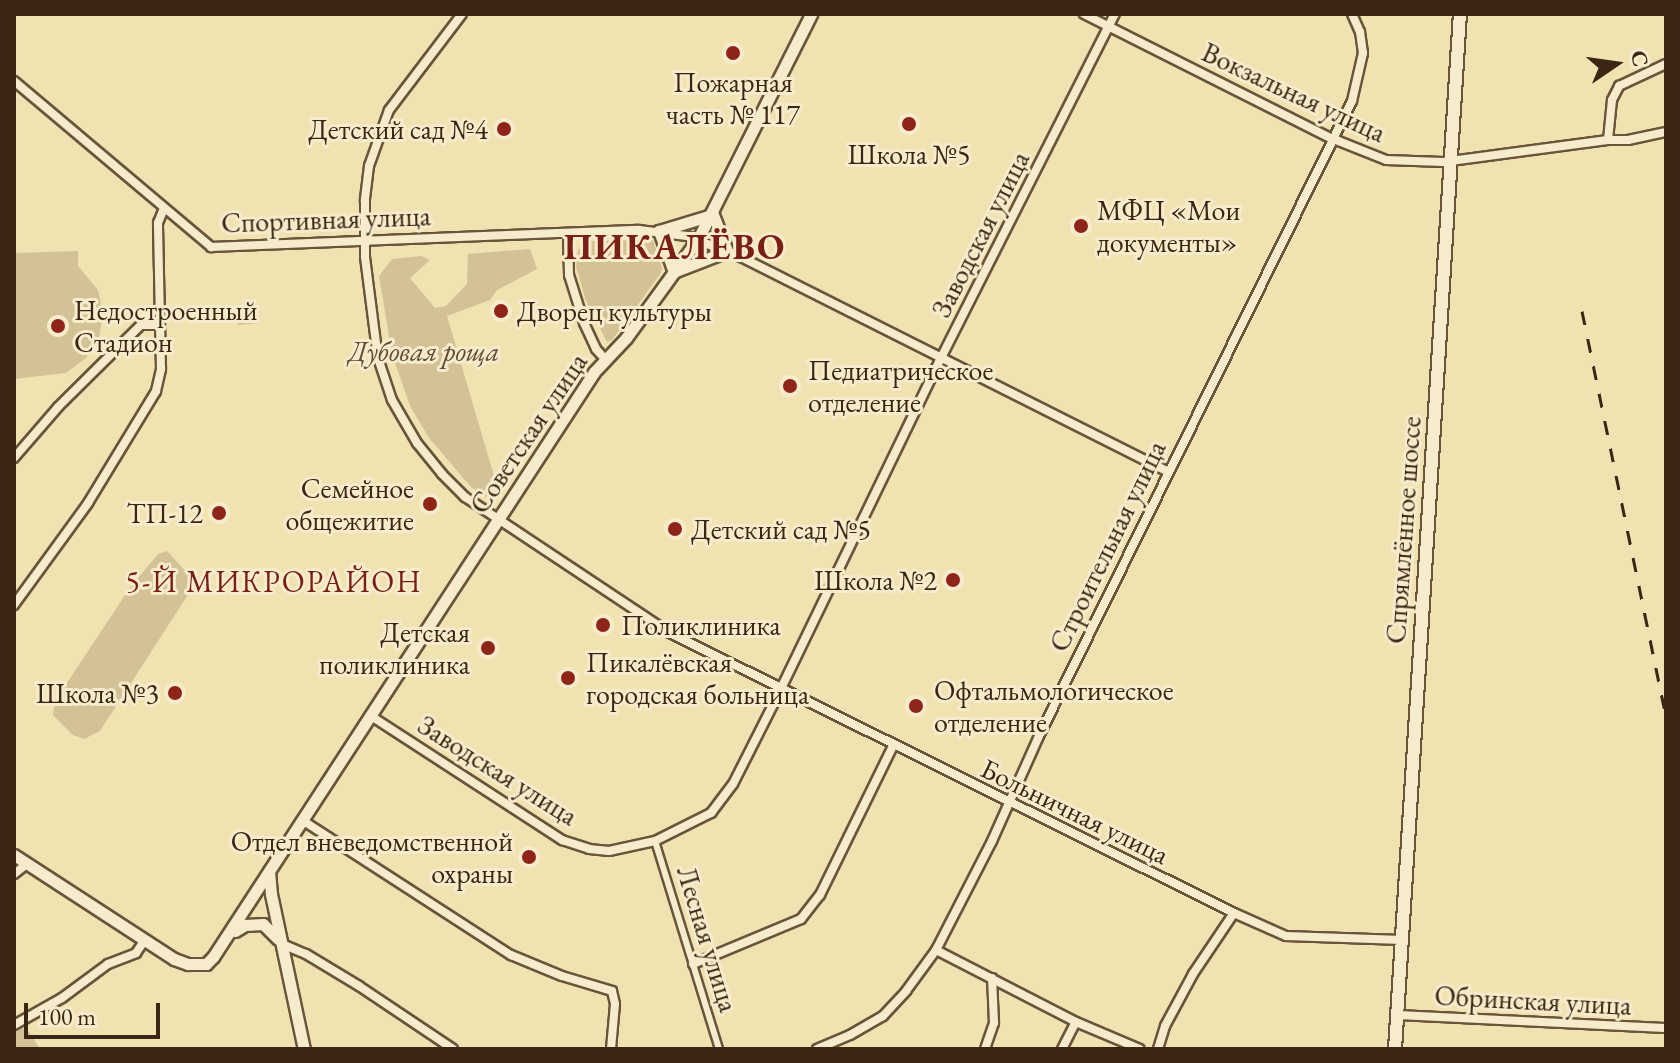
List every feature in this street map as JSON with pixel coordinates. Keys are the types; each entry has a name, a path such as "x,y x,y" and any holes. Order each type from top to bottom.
{"main road":[{"name":"Спрямлённое шоссе","path":"1395,1049 1460,14"}],"street":[{"name":"Больничная улица","path":"462,14 408,82 385,119 368,175 365,241 371,325 392,400 417,443 465,497 668,632 1234,913 1286,936 1402,940"},
{"name":"Советская улица","path":"144,941 188,964 206,964 231,933 605,359 626,338 698,239 811,14"},
{"name":"Вокзальная улица","path":"1084,14 1331,138 1386,160 1450,161 1628,140 1666,132"},
{"name":"Заводская улица","path":"371,716 562,840 609,851 655,841 711,813 733,784 940,360 1115,14"},
{"name":"Строительная улица","path":"817,1049 883,1016 936,950 1331,138 1352,101 1361,71 1360,32 1352,14"},
{"path":"1608,140 1612,100 1619,86 1666,64"},
{"name":"Спортивная улица","path":"14,81 211,247 659,231 698,239 1168,472"},
{"path":"14,605 88,503 156,391 161,369 158,223 164,208"},
{"path":"713,214 727,251 674,272 659,231 713,214"},
{"path":"568,233 569,275 584,323 596,349 605,359"},
{"path":"14,458 58,407 141,325 159,325"},
{"path":"693,964 801,919 820,895 893,746"},
{"path":"302,820 511,955 562,976 612,991 615,1004 611,1049"},
{"name":"Лесная улица","path":"655,841 719,1049"},
{"path":"14,855 144,941 136,953 108,964 62,998 14,1025"},
{"path":"14,874 27,864"},
{"path":"269,871 304,1049"},
{"path":"1158,1049 1165,1026 1193,974 1234,913"},
{"path":"231,933 245,925 263,924 282,944 306,954 359,986 453,1049"},
{"path":"936,950 1076,1022 1140,1049"},
{"path":"985,1049 994,1023 992,978"},
{"name":"Обринская улица","path":"1397,1015 1666,1028"},
{"path":"1062,1049 1076,1022"}],"green space":[{"path":"653,240 661,273 612,340 607,342 586,301 576,267 578,251 582,244 593,241"},
{"name":"Дубовая роща","path":"530,249 537,269 497,290 490,300 447,316 497,486 486,497 471,487 429,438 410,406 392,354 379,276 392,259 421,256 430,260 410,278 435,308 446,306 467,284 468,254"},
{"name":"Недостроенный Стадион","path":"78,251 78,266 98,290 103,314 99,338 86,358 66,373 14,379 14,253"},
{"path":"247,308 256,313 259,323 238,325 236,309"},
{"path":"167,551 190,576 193,587 100,731 84,739 73,735 53,715 55,701 129,589 158,554"},
{"path":"19,1026 29,1032 40,1049 14,1049 14,1029"}],"railway":[{"path":"1582,311 1666,716"}],"place":[{"name":"Пожарная часть № 117","path":"733,53"},
{"name":"Школа №5","path":"909,124"},
{"name":"Детский сад №4","path":"504,129"},
{"name":"МФЦ «Мои документы»","path":"1081,226"},
{"name":"Дворец культуры","path":"501,311"},
{"name":"Недостроенный Стадион","path":"58,326"},
{"name":"Педиатрическое отделение","path":"790,386"},
{"name":"Семейное общежитие","path":"430,504"},
{"name":"ТП-12","path":"219,513"},
{"name":"Детский сад №5","path":"675,529"},
{"name":"Школа №2","path":"953,580"},
{"name":"Поликлиника","path":"603,625"},
{"name":"Детская поликлиника","path":"488,648"},
{"name":"Пикалёвская городская больница","path":"568,678"},
{"name":"Школа №3","path":"175,693"},
{"name":"Офтальмологическое отделение","path":"916,706"},
{"name":"Отдел вневедомственной охраны","path":"529,857"}],"district":[{"name":"ПИКАЛЁВО","path":"675,247"},
{"name":"5-Й МИКРОРАЙОН","path":"274,582"}]}
